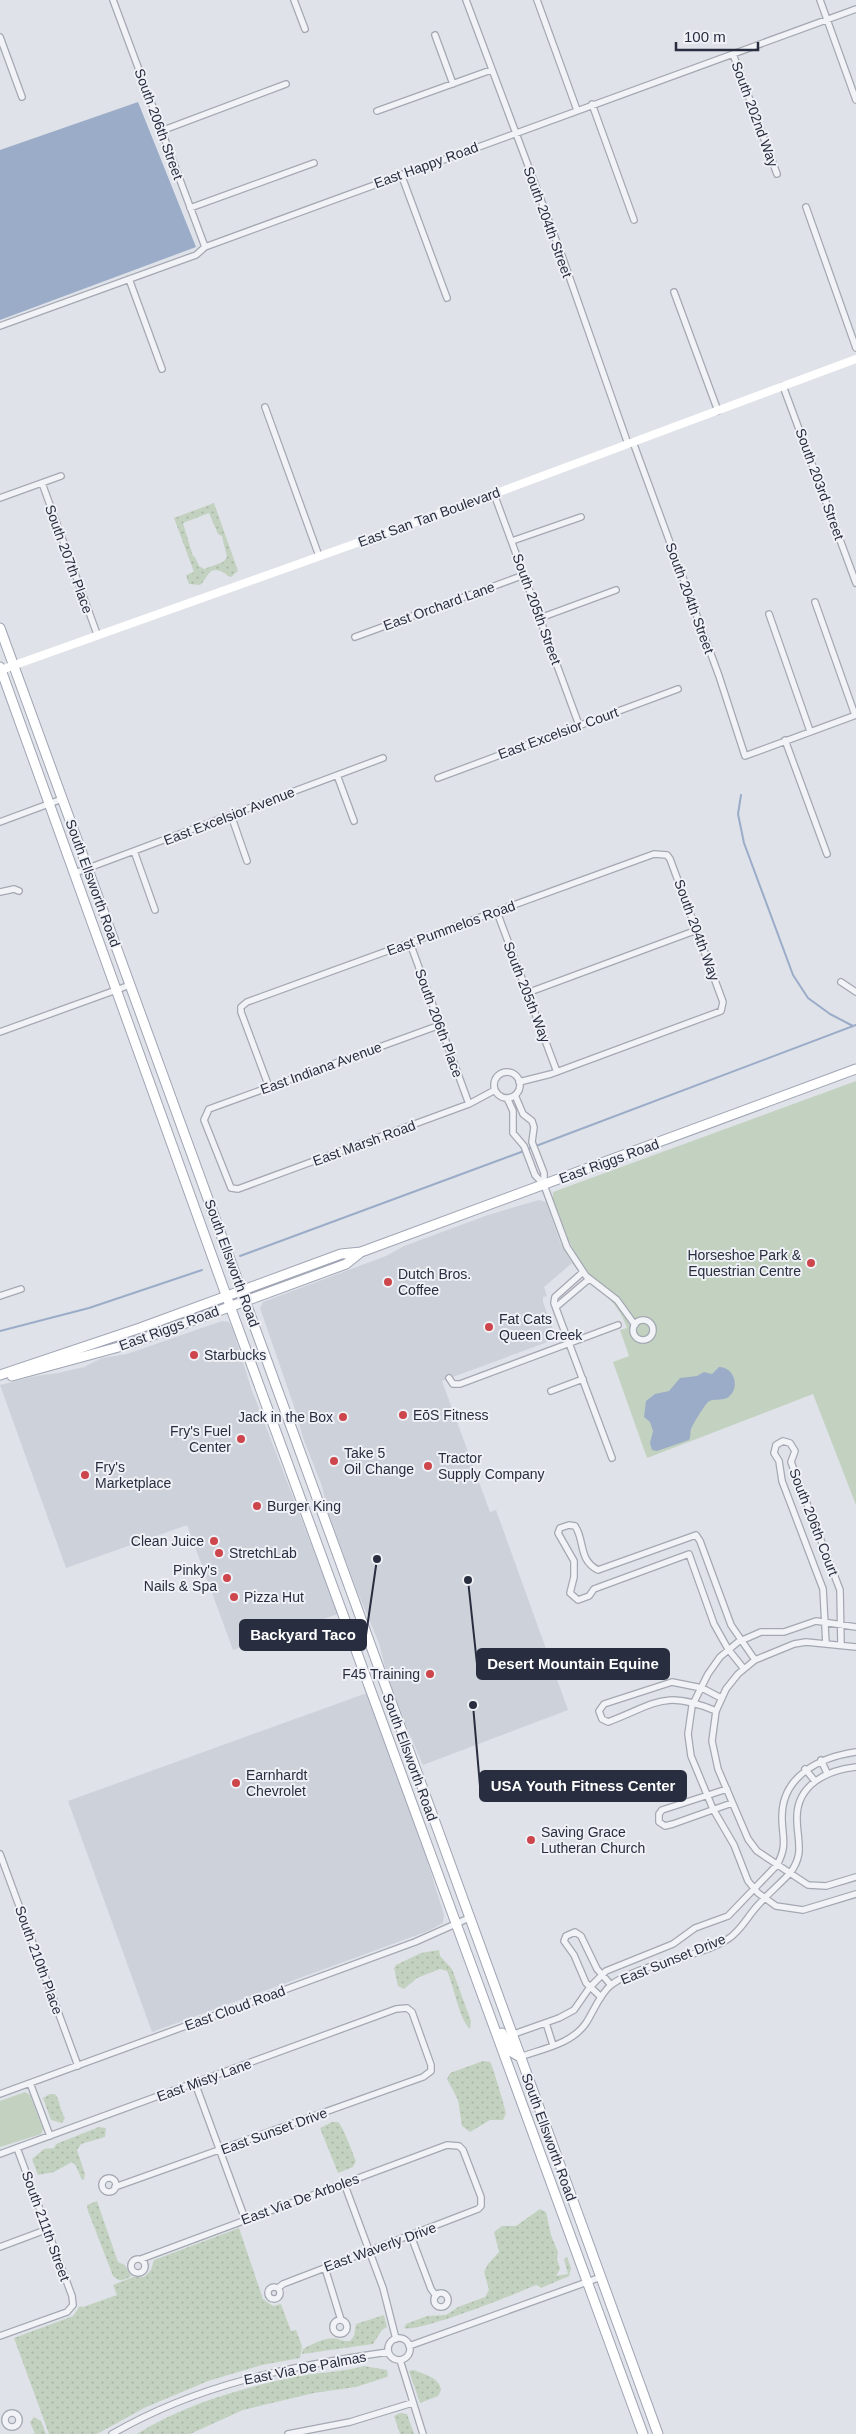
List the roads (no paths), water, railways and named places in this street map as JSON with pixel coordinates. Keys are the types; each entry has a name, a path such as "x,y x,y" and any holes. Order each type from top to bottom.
{"main road":[{"name":"South Ellsworth Road","path":"0,628 246,1300 511,2035 658,2434"},
{"name":"South Ellsworth Road","path":"0,669 230,1306 643,2434"},
{"name":"East Riggs Road","path":"0,1375 342,1254 362,1252 856,1069"},
{"name":"East Riggs Road","path":"0,1380 126,1345 346,1264 362,1252"},
{"path":"342,1608 355,1604"},
{"path":"391,1743 403,1737"},
{"path":"494,2024 504,2034 510,2052 520,2057"}],"street":[{"name":"South 206th Street","path":"114,0 205,247"},
{"path":"294,0 305,29"},
{"name":"South 204th Street","path":"466,0 715,667 745,756 785,740"},
{"path":"537,0 577,110"},
{"path":"820,0 856,100"},
{"name":"East Happy Road","path":"0,326 196,255 205,247 401,174 856,9"},
{"path":"435,35 453,84"},
{"path":"0,37 22,97"},
{"name":"South 202nd Way","path":"733,54 777,174"},
{"path":"377,111 491,70"},
{"path":"161,131 286,84"},
{"path":"592,104 634,220"},
{"path":"190,208 314,163"},
{"path":"401,174 447,298"},
{"path":"806,207 856,348"},
{"path":"129,279 162,369"},
{"path":"674,292 718,411"},
{"name":"East San Tan Boulevard","path":"0,669 494,494 856,360"},
{"name":"South 203rd Street","path":"783,386 856,583"},
{"path":"265,407 320,556"},
{"path":"0,498 61,476"},
{"name":"South 207th Place","path":"42,483 97,634"},
{"name":"South 205th Street","path":"494,494 579,725"},
{"path":"512,541 581,517"},
{"name":"East Orchard Lane","path":"355,637 524,574"},
{"path":"540,618 616,590"},
{"path":"815,602 856,715 785,740 827,854"},
{"path":"769,614 810,731"},
{"name":"East Excelsior Court","path":"438,778 678,689"},
{"name":"East Excelsior Avenue","path":"75,873 383,758"},
{"path":"337,775 354,821"},
{"path":"0,822 62,799"},
{"path":"231,815 247,861"},
{"path":"134,851 156,910"},
{"name":"East Pummelos Road","path":"269,1087 241,1012 241,1007 247,1002 654,854 667,855"},
{"name":"South 204th Way","path":"557,1072 718,1013 723,1007 723,1002 697,930 667,855"},
{"path":"0,892 14,889 19,891"},
{"name":"South 205th Way","path":"497,912 557,1072"},
{"path":"527,993 697,930"},
{"name":"South 206th Place","path":"410,943 469,1104"},
{"path":"841,982 856,992"},
{"path":"0,1032 130,985"},
{"name":"East Indiana Avenue","path":"231,1188 204,1120 205,1114 218,1105 440,1025"},
{"path":"495,1090 500,1096 508,1098 515,1095 519,1089 519,1082 557,1072"},
{"name":"East Marsh Road","path":"231,1188 238,1189 469,1104 495,1090 496,1078 503,1073 515,1075 519,1082"},
{"path":"515,1095 523,1114 532,1121 534,1127 532,1142 544,1173 544,1184 567,1246 583,1272 589,1279 617,1300 634,1325"},
{"path":"508,1098 513,1112 513,1133 524,1146 535,1175 544,1184"},
{"path":"583,1272 555,1297 554,1303 612,1458"},
{"path":"556,1307 589,1279"},
{"path":"566,1288 572,1294"},
{"path":"0,1296 21,1289"},
{"path":"449,1378 453,1384 460,1384 618,1325"},
{"path":"551,1391 583,1379"},
{"name":"South 206th Court","path":"826,1621 823,1589 782,1481 779,1461 774,1453 776,1446 783,1441 793,1446 795,1451 791,1462 838,1584 841,1624"},
{"path":"744,1669 728,1649 714,1624 689,1554 594,1589 589,1596 578,1600 570,1593 575,1567 569,1550 558,1533 560,1528 569,1525 575,1526 578,1530 581,1549 591,1566 598,1570 696,1535 700,1541 731,1625 756,1660"},
{"path":"856,1626 816,1621 784,1632 761,1632 742,1640 728,1649 713,1665 694,1702 688,1721 688,1745 707,1796 730,1837 748,1882 756,1891 764,1899 783,1908 803,1910 856,1894"},
{"path":"826,1621 826,1644"},
{"path":"841,1624 841,1645"},
{"path":"856,1647 826,1644 794,1644 756,1660 731,1681 721,1698 712,1730 714,1752 732,1803 751,1845 779,1867 808,1885 816,1887 835,1884 856,1877"},
{"path":"716,1711 694,1702 666,1699 608,1722 602,1719 599,1711 604,1704 668,1683 702,1688 721,1698"},
{"path":"779,1867 785,1846 782,1817 785,1801 792,1786 805,1769 821,1760 856,1752"},
{"path":"821,1760 827,1773"},
{"path":"805,1769 815,1781 827,1773 856,1767"},
{"name":"East Sunset Drive","path":"520,2057 576,2035 611,1985 728,1939 742,1927 764,1899 789,1873 800,1852 798,1808 807,1789 815,1781"},
{"path":"727,1789 662,1810 659,1814 659,1822 668,1826 732,1803"},
{"name":"South 210th Place","path":"0,1854 78,2066"},
{"name":"East Sunset Drive","path":"511,2035 546,2023 574,2010 590,1987 613,1967 673,1944 695,1928 728,1916 756,1891 765,1877 779,1867"},
{"name":"East Cloud Road","path":"0,2094 415,1942 469,1918"},
{"path":"601,1997 590,1987 564,1941 569,1933 575,1932 582,1936 602,1975 611,1985"},
{"name":"East Misty Lane","path":"0,2154 396,2009 407,2008 414,2017 430,2059 431,2071"},
{"path":"546,2023 553,2045"},
{"name":"East Sunset Drive","path":"115,2187 422,2077 431,2071"},
{"path":"30,2083 50,2136"},
{"path":"195,2083 245,2219"},
{"name":"East Via De Arboles","path":"141,2259 447,2145 460,2146 481,2197 482,2206"},
{"name":"South 211th Street","path":"0,2336 67,2312 73,2305 72,2296 18,2148"},
{"path":"344,2183 383,2288 396,2339"},
{"name":"East Waverly Drive","path":"278,2288 283,2284 473,2213 482,2206"},
{"path":"0,2247 48,2229"},
{"path":"411,2236 431,2289 436,2296"},
{"path":"325,2268 342,2320"},
{"path":"409,2346 600,2277"},
{"path":"396,2339 405,2341 409,2346 407,2356 400,2360 391,2358 388,2352 390,2342 396,2339"},
{"name":"East Via De Palmas","path":"112,2434 166,2406 234,2382 290,2368 388,2352"},
{"path":"400,2360 423,2434"},
{"path":"288,2434 350,2422 412,2403"}],"water":[{"path":"138,102 196,247 0,320 0,150"},
{"path":"719,1367 725,1368 732,1374 735,1384 731,1394 725,1399 708,1402 691,1429 689,1440 657,1451 652,1450 650,1443 653,1431 650,1422 644,1417 646,1401 655,1394 669,1391 680,1378 697,1376 704,1372 712,1374"}],"waterway":[{"path":"741,795 738,814 744,843 793,975 808,998 830,1014 853,1026"},
{"path":"528,1149 856,1025"},
{"path":"240,1256 524,1151"},
{"path":"0,1331 89,1308 202,1270"}],"place":[{"name":"Horseshoe Park & Equestrian Centre","path":"811,1263"},
{"name":"Dutch Bros. Coffee","path":"388,1282"},
{"name":"Fat Cats Queen Creek","path":"489,1327"},
{"name":"Starbucks","path":"194,1355"},
{"name":"EōS Fitness","path":"403,1415"},
{"name":"Jack in the Box","path":"343,1417"},
{"name":"Fry's Fuel Center","path":"241,1439"},
{"name":"Take 5 Oil Change","path":"334,1461"},
{"name":"Tractor Supply Company","path":"428,1466"},
{"name":"Fry's Marketplace","path":"85,1475"},
{"name":"Burger King","path":"257,1506"},
{"name":"Clean Juice","path":"214,1541"},
{"name":"StretchLab","path":"219,1553"},
{"name":"Backyard Taco","path":"377,1559"},
{"name":"Pinky's Nails & Spa","path":"227,1578"},
{"name":"Desert Mountain Equine","path":"468,1580"},
{"name":"Pizza Hut","path":"234,1597"},
{"name":"F45 Training","path":"430,1674"},
{"name":"USA Youth Fitness Center","path":"473,1705"},
{"name":"Earnhardt Chevrolet","path":"236,1783"},
{"name":"Saving Grace Lutheran Church","path":"531,1840"}]}
